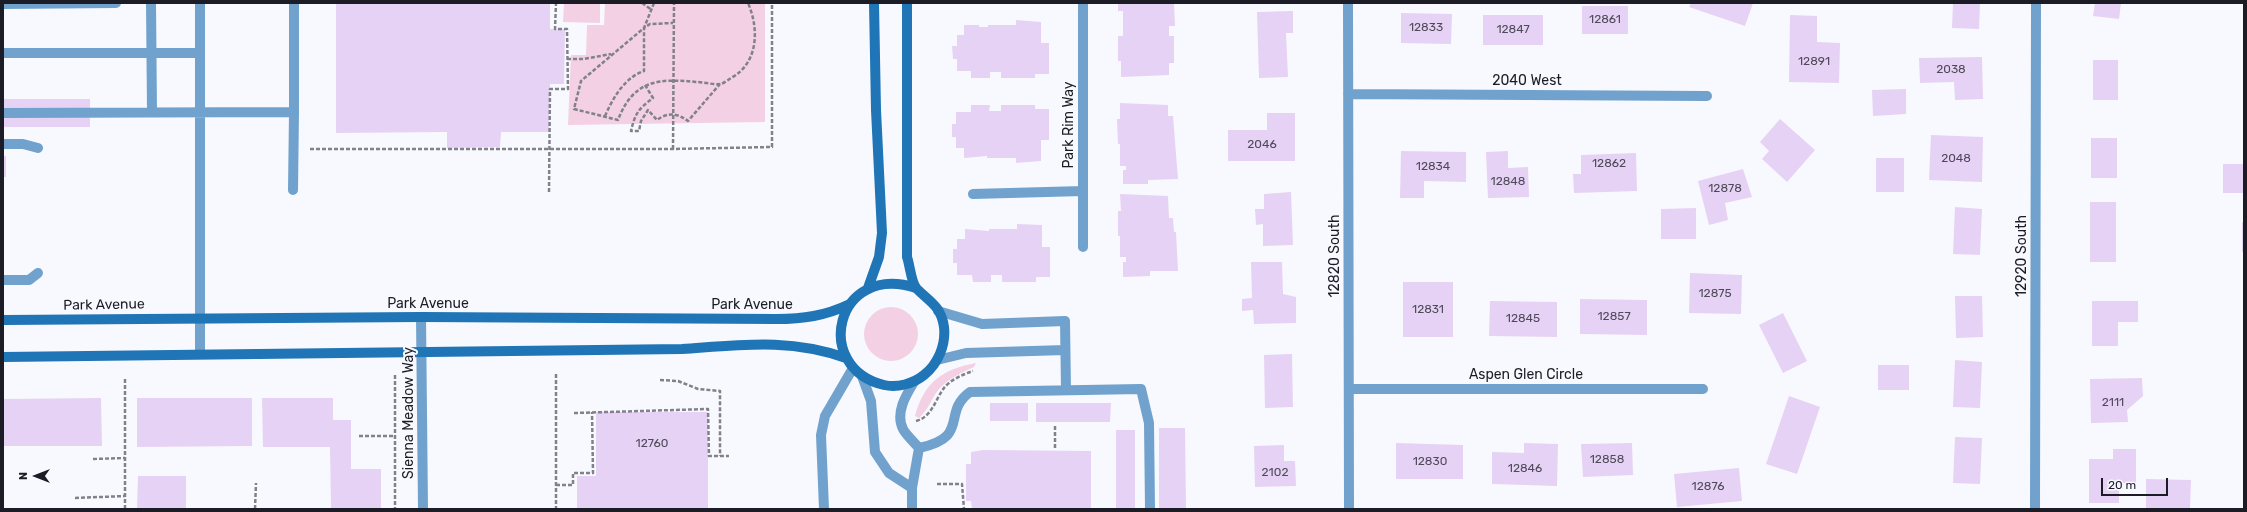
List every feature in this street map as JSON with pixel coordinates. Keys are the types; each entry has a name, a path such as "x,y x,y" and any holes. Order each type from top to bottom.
{"street":[{"path":"3,4 116,3"},
{"path":"151,3 152,112"},
{"path":"200,3 200,354"},
{"path":"293,190 294,3"},
{"name":"Park Avenue","path":"868,288 879,257 882,233 876,110 874,3"},
{"path":"907,3 906,235 907,257 916,288"},
{"name":"Park Rim Way","path":"1083,3 1083,247"},
{"name":"12820 South","path":"1348,3 1350,509"},
{"name":"12920 South","path":"2035,509 2036,3"},
{"path":"3,53 200,53"},
{"name":"2040 West","path":"1348,94 1706,96"},
{"path":"3,113 294,112"},
{"path":"3,144 23,144 38,148"},
{"path":"973,194 1083,191"},
{"path":"3,280 28,280 38,273"},
{"name":"Park Avenue","path":"3,320 421,317 798,319 832,313 850,304 868,288 884,283 900,283 916,288 933,302 938,311 944,327 943,344 937,360 923,376 914,382 901,386 887,386 874,383 862,376 853,368 846,358 842,345 840,330 843,316 850,304"},
{"path":"938,311 982,324 1065,321 1066,390"},
{"name":"Sienna Meadow Way","path":"421,317 423,509"},
{"path":"3,357 682,349 785,344 822,349 846,358"},
{"path":"937,360 966,353 1065,350"},
{"path":"824,509 821,435 825,416 853,368"},
{"path":"862,376 871,402 875,452 889,473 912,488"},
{"path":"914,382 904,399 901,412 901,423 903,430 919,448"},
{"path":"919,448 939,443 950,434 957,407 963,398 970,392 1141,389 1149,423 1150,509"},
{"name":"Aspen Glen Circle","path":"1350,389 1703,389"},
{"path":"912,509 912,488 919,448"}],"path":[{"path":"549,192 550,89 568,89 567,29 555,29 556,3"},
{"path":"642,3 652,10"},
{"path":"605,116 620,89 631,78 644,71 644,28 654,3"},
{"path":"673,149 674,3"},
{"path":"645,85 653,98 641,106 634,118 631,131 639,132 641,121 648,110 657,120 664,115 673,113 680,115 688,121 720,84 736,76 748,64 754,48 756,26 748,3"},
{"path":"307,149 673,149 772,147 772,3"},
{"path":"673,23 650,24 611,54 581,81 574,108 618,120 624,105 645,85 658,80 673,79 720,84"},
{"path":"567,59 584,59 611,54"},
{"path":"556,374 556,509"},
{"path":"395,375 395,509"},
{"path":"125,377 125,509"},
{"path":"660,380 678,380 698,389 720,391 720,456"},
{"path":"574,412 708,409 709,456 729,456"},
{"path":"556,485 573,485 573,473 593,473 592,412"},
{"path":"1055,425 1055,448"},
{"path":"359,436 395,436"},
{"path":"94,459 125,458"},
{"path":"254,509 256,482"},
{"path":"937,484 962,484 964,509"},
{"path":"75,498 125,496"}],"shaded area":[{"path":"564,3 600,3 600,23 563,22"},
{"path":"605,3 765,3 765,122 568,125 571,55 586,55 587,25 604,25"},
{"path":"891,307 901,309 910,315 916,324 918,334 916,344 910,353 901,359 891,361 881,359 872,353 866,344 864,334 866,324 872,315 881,309"},
{"path":"976,363 974,367 955,376 943,385 922,415 919,418 915,416 924,394 936,379 954,369"}],"building":[{"path":"336,3 550,3 550,29 565,29 564,84 550,84 549,132 501,132 500,147 447,148 447,132 336,133"},
{"path":"1118,3 1174,3 1175,26 1169,26 1169,36 1174,36 1174,63 1169,63 1169,75 1121,77 1121,61 1118,61 1118,36 1123,36 1123,11 1118,11"},
{"path":"1691,3 1753,3 1745,26 1689,7"},
{"path":"1953,3 1980,3 1979,29 1952,28"},
{"path":"2095,3 2121,3 2119,19 2093,16"},
{"path":"1582,6 1628,6 1628,34 1582,34"},
{"path":"1293,11 1293,33 1286,33 1288,77 1259,78 1257,12"},
{"path":"1401,13 1452,14 1451,44 1401,43"},
{"path":"1483,15 1543,15 1543,45 1483,45"},
{"path":"1790,15 1817,16 1817,42 1840,43 1839,83 1789,82"},
{"path":"1016,20 1041,22 1041,43 1049,43 1049,74 1035,74 1035,78 1001,78 1001,72 990,72 990,78 971,78 971,71 957,71 957,59 953,59 952,46 957,46 957,35 964,35 964,25 979,25 979,27 988,27 988,25 1016,25"},
{"path":"1982,57 1983,99 1955,100 1954,82 1920,83 1919,58"},
{"path":"2093,60 2118,60 2118,100 2093,100"},
{"path":"1906,89 1906,114 1873,116 1872,90"},
{"path":"3,99 90,99 90,127 3,127"},
{"path":"1120,103 1168,105 1168,116 1173,116 1178,179 1148,180 1148,184 1123,184 1123,170 1126,170 1126,166 1120,166 1120,144 1118,144 1117,119 1120,119"},
{"path":"971,105 990,105 989,111 1001,111 1001,105 1035,105 1035,109 1049,109 1049,140 1041,140 1041,161 1016,163 1016,158 987,158 987,156 964,158 964,148 956,148 956,137 952,137 952,124 956,124 956,112 971,112"},
{"path":"1267,113 1295,113 1295,161 1228,161 1228,130 1267,130"},
{"path":"1780,119 1815,150 1787,182 1762,159 1769,151 1760,142"},
{"path":"1931,135 1983,137 1982,182 1929,180"},
{"path":"2091,138 2117,138 2117,178 2091,178"},
{"path":"1401,151 1466,152 1466,182 1424,181 1424,198 1400,198"},
{"path":"1508,151 1508,168 1528,167 1529,197 1488,198 1486,152"},
{"path":"1636,153 1637,191 1574,193 1573,174 1581,174 1581,155"},
{"path":"3,156 6,156 6,177 3,177"},
{"path":"1876,158 1904,158 1904,192 1876,192"},
{"path":"2223,164 2244,164 2244,193 2223,193"},
{"path":"1743,169 1752,197 1725,203 1728,220 1709,225 1698,181"},
{"path":"1291,192 1293,245 1263,246 1263,224 1256,225 1255,209 1264,209 1264,194"},
{"path":"1120,194 1168,196 1169,218 1173,218 1174,232 1176,232 1178,271 1150,271 1150,276 1123,277 1123,262 1126,262 1126,257 1120,257 1120,236 1118,236 1118,211 1121,211"},
{"path":"2090,202 2116,202 2116,262 2090,262"},
{"path":"1955,207 1982,209 1980,255 1953,254"},
{"path":"1696,208 1696,239 1661,239 1661,209"},
{"path":"2242,222 2244,222 2244,252 2242,252"},
{"path":"1017,224 1042,225 1042,247 1050,247 1050,277 1036,277 1036,282 1002,282 1002,275 991,275 991,282 973,282 972,275 957,275 957,263 953,263 953,249 957,249 957,239 965,239 965,229 989,231 989,229 1017,229"},
{"path":"1251,262 1282,262 1283,294 1296,297 1296,323 1254,324 1253,310 1242,311 1242,299 1252,298"},
{"path":"1690,273 1742,275 1741,314 1689,313"},
{"path":"1403,282 1453,282 1453,337 1403,337"},
{"path":"1955,296 1982,296 1983,337 1956,338"},
{"path":"1580,299 1647,300 1647,335 1580,334"},
{"path":"1490,301 1557,302 1557,337 1489,336"},
{"path":"2092,301 2138,301 2138,322 2118,322 2118,346 2092,346"},
{"path":"1783,313 1807,361 1783,373 1759,325"},
{"path":"1292,354 1293,407 1265,408 1264,355"},
{"path":"1955,360 1982,362 1980,408 1953,407"},
{"path":"1878,365 1909,365 1909,390 1878,390"},
{"path":"2142,378 2143,396 2127,410 2128,422 2091,423 2090,379"},
{"path":"1789,396 1820,407 1797,474 1766,464"},
{"path":"101,398 102,446 3,446 3,399"},
{"path":"137,398 252,398 252,446 137,447"},
{"path":"262,398 333,398 333,420 351,420 351,469 381,469 381,509 331,509 330,447 263,447"},
{"path":"990,403 1028,403 1028,421 990,421"},
{"path":"1036,403 1111,403 1110,422 1036,422"},
{"path":"596,412 708,412 708,509 577,509 577,476 596,476"},
{"path":"1159,428 1185,428 1186,509 1159,509"},
{"path":"1116,430 1135,430 1135,509 1116,509"},
{"path":"1955,437 1982,438 1980,484 1953,483"},
{"path":"1396,443 1463,445 1463,479 1396,479"},
{"path":"1524,443 1558,444 1557,486 1492,484 1492,452 1524,453"},
{"path":"1632,443 1633,475 1583,477 1581,444"},
{"path":"1284,445 1284,461 1295,461 1296,486 1255,487 1254,446"},
{"path":"2113,449 2136,449 2136,483 2119,483 2119,503 2089,503 2089,459 2113,459"},
{"path":"983,450 1091,451 1091,509 972,509 971,501 966,501 966,464 971,464 971,452"},
{"path":"1739,468 1742,501 1677,507 1674,474"},
{"path":"138,476 186,476 186,509 137,509"},
{"path":"2146,479 2191,480 2190,509 2146,509"}]}
